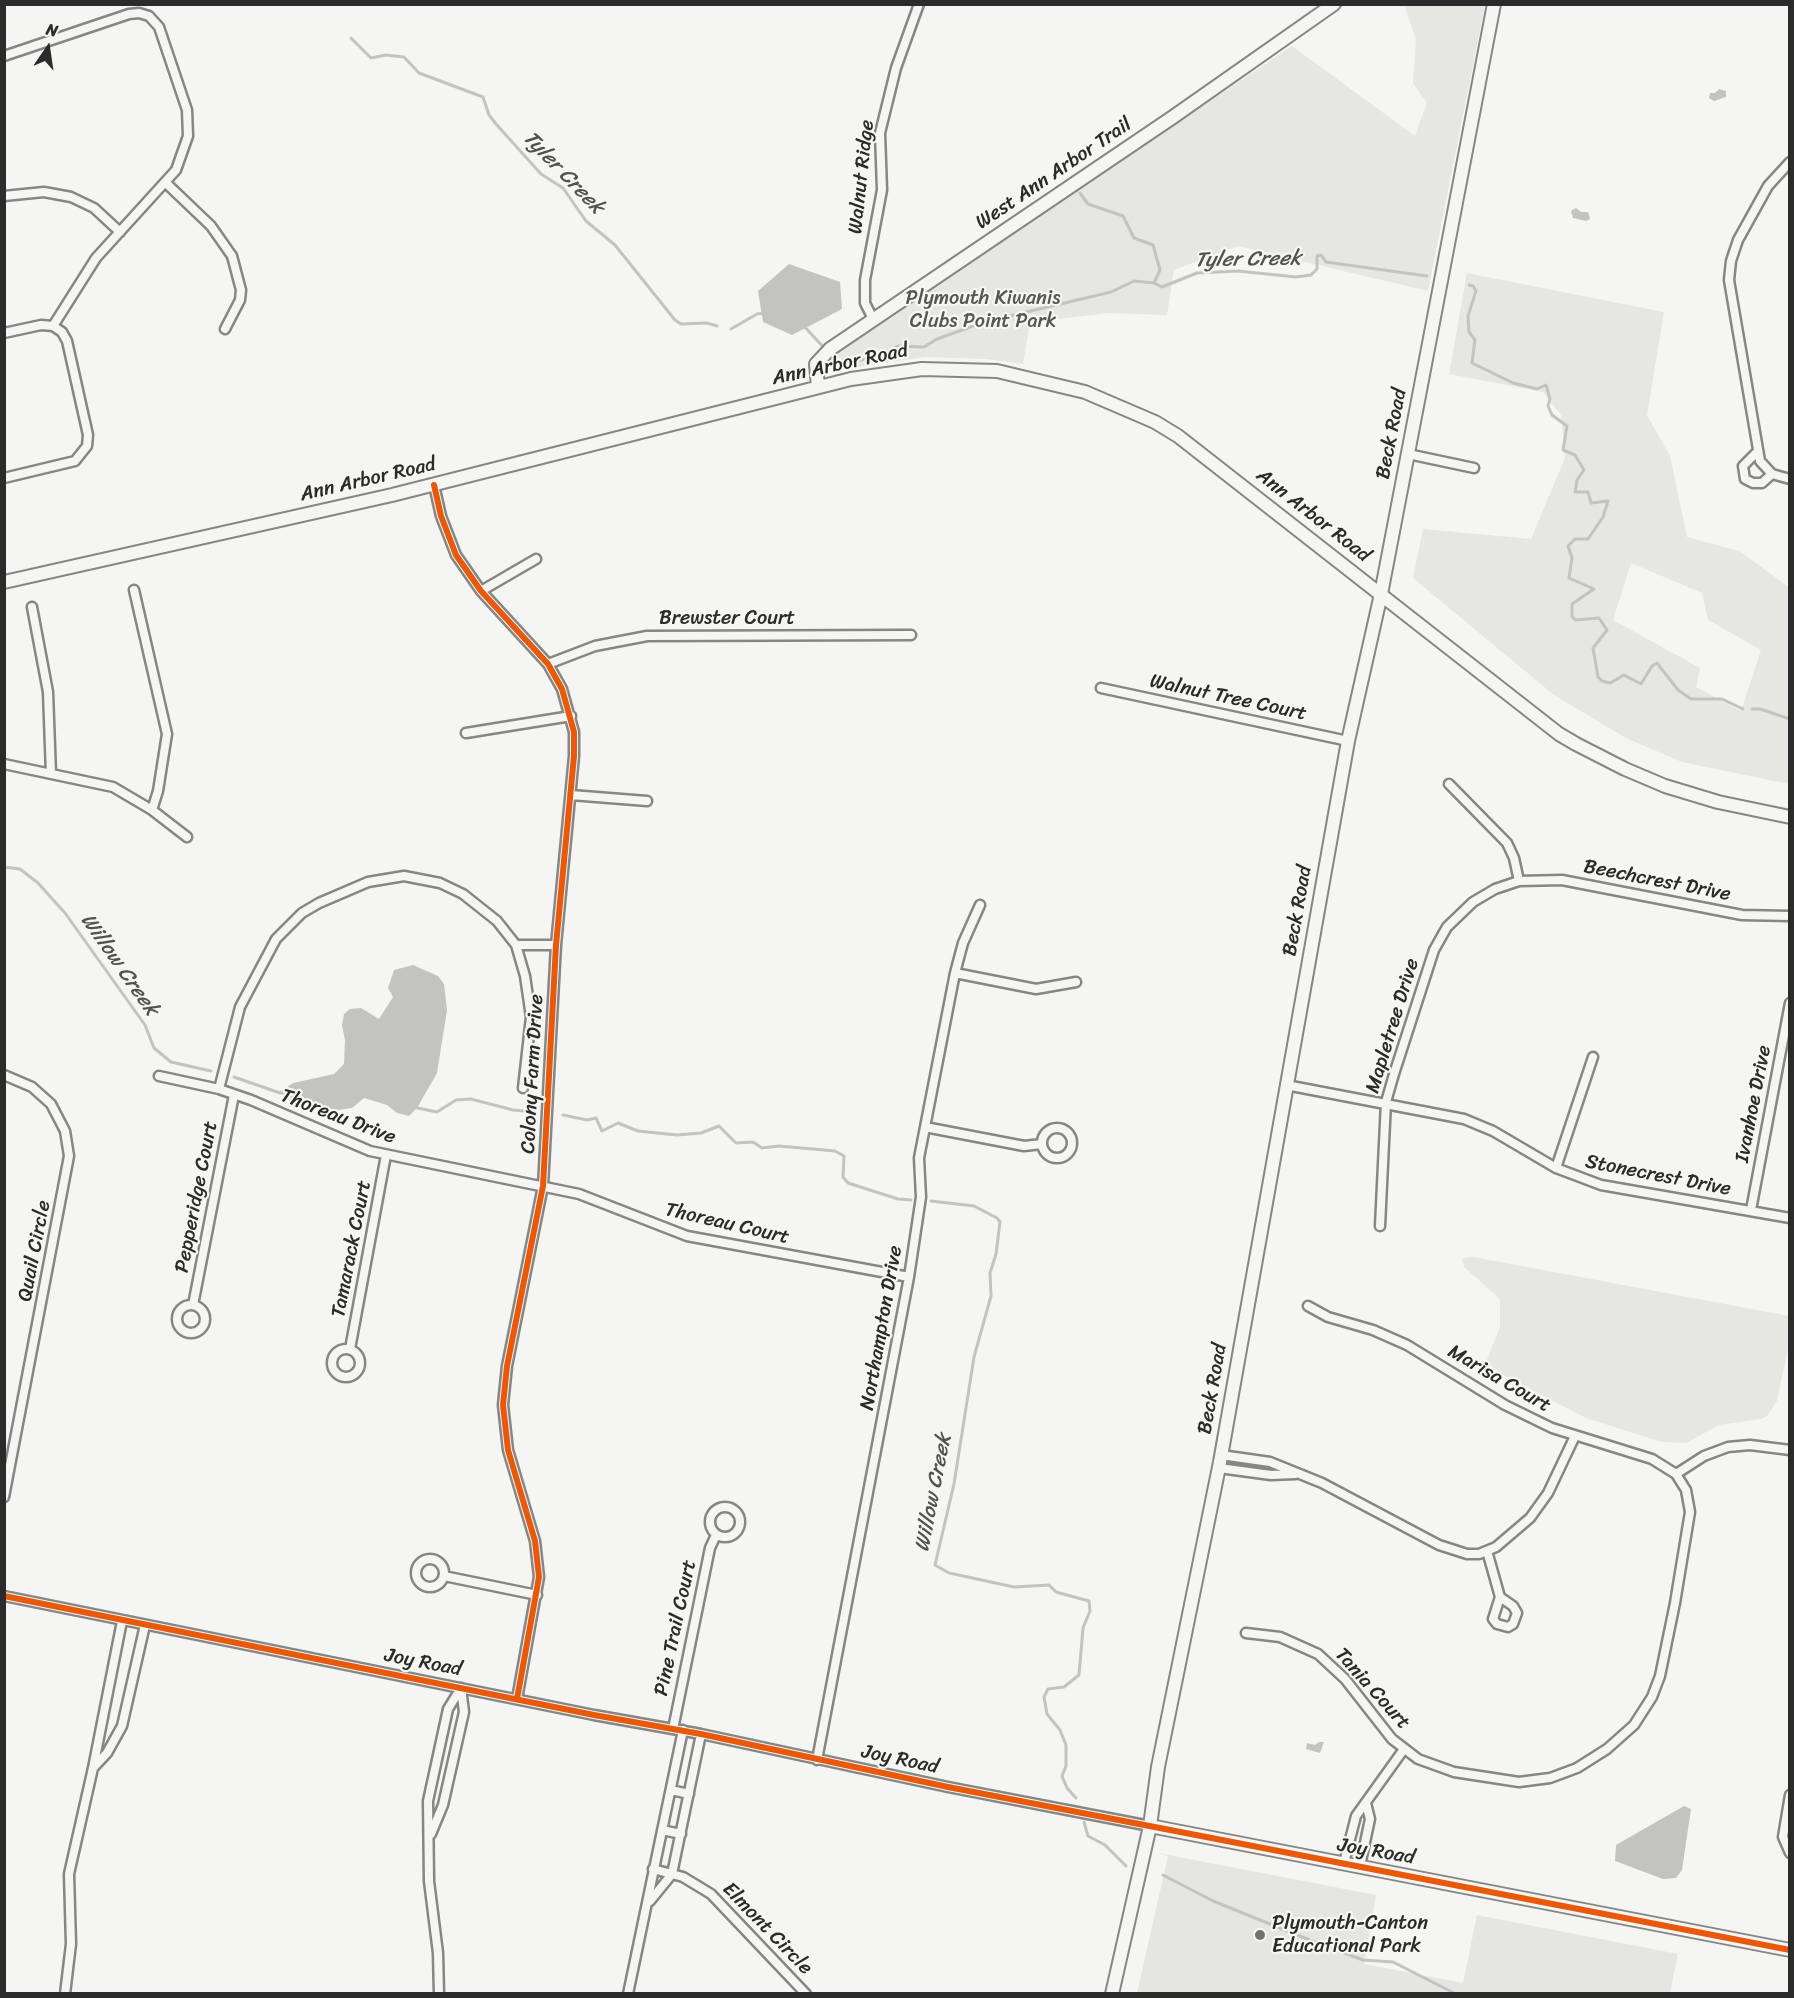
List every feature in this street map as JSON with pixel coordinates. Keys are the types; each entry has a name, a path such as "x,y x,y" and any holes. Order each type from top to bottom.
{"main road":[{"name":"West Ann Arbor Trail","path":"818,387 816,364 827,351 1173,117 1334,4"},
{"name":"Beck Road","path":"1112,1994 1150,1826 1158,1767 1219,1468 1348,741 1381,594 1494,4"},
{"name":"Ann Arbor Road","path":"4,582 434,485 818,387 878,374 943,368 1017,374 1085,392 1155,422 1178,436 1559,734 1597,756 1646,779 1683,791 1790,817"},
{"name":"Joy Road","path":"1150,1826 1790,1950"}],"street":[{"name":"Walnut Ridge","path":"873,319 865,303 865,280 882,190 880,133 896,68 919,4"},
{"path":"4,56 129,14 149,16 161,31 187,110 186,146 176,170 96,258 53,326"},
{"path":"1790,162 1772,180 1748,221 1734,249 1729,270 1758,451 1763,466 1772,474 1790,479"},
{"path":"166,183 211,226 232,256 241,290 240,300 225,330"},
{"path":"4,196 44,192 72,196 94,208 120,232"},
{"path":"4,333 41,325 53,326 62,332 67,341 88,435 87,446 82,455 70,464 4,478"},
{"path":"1758,451 1743,466 1745,479 1753,483 1761,483 1772,474"},
{"path":"1408,454 1474,468"},
{"name":"Colony Farm Drive","path":"434,485 451,545 481,591 548,664 562,689 571,716 574,756 556,945 543,1186 507,1366 503,1405 508,1450 535,1541 537,1595 517,1699"},
{"path":"481,591 536,560"},
{"path":"134,590 167,734 158,790 152,810"},
{"path":"32,607 48,692 51,774"},
{"name":"Brewster Court","path":"548,664 595,646 647,636 911,634"},
{"name":"Walnut Tree Court","path":"1101,688 1348,741"},
{"path":"466,733 571,716"},
{"path":"4,764 113,787 152,810 187,837"},
{"path":"1449,784 1507,843 1514,858 1519,881"},
{"path":"571,795 647,801"},
{"path":"219,1089 240,1007 265,954 288,925 319,903 381,879 404,876 426,879 450,887 476,903 497,921 516,945 525,976 531,1017 523,1088"},
{"name":"Beechcrest Drive","path":"1519,881 1562,880 1742,915 1790,916"},
{"name":"Mapletree Drive","path":"1380,1226 1386,1102 1430,960 1441,936 1454,918 1473,902 1495,889 1519,881"},
{"name":"Northampton Drive","path":"817,1760 909,1277 921,1197 919,1158 955,973 963,943 980,905"},
{"path":"516,945 556,945"},
{"path":"955,973 1036,988 1076,982"},
{"name":"Ivanhoe Drive","path":"1750,1210 1790,1003"},
{"path":"1556,1168 1593,1057"},
{"name":"Quail Circle","path":"4,1076 32,1087 51,1104 65,1131 69,1156 4,1497"},
{"name":"Thoreau Drive","path":"159,1076 219,1089 337,1139 386,1155 543,1186"},
{"name":"Stonecrest Drive","path":"1286,1085 1386,1102 1475,1123 1556,1168 1584,1180 1619,1189 1790,1218"},
{"name":"Pepperidge Court","path":"193,1305 234,1095"},
{"path":"925,1127 1024,1146 1042,1144"},
{"name":"Tamarack Court","path":"350,1349 386,1155"},
{"name":"Thoreau Court","path":"543,1186 597,1199 655,1225 687,1236 909,1277"},
{"name":"Marisa Court","path":"1308,1306 1328,1317 1390,1336 1505,1405 1575,1437 1652,1459 1676,1474"},
{"path":"1221,1455 1270,1462 1322,1483 1452,1551 1467,1554 1487,1551 1517,1531 1538,1508 1556,1479 1575,1437"},
{"path":"1676,1474 1704,1456 1728,1447 1750,1445 1790,1450"},
{"path":"1219,1468 1270,1475 1298,1474"},
{"name":"Tania Court","path":"1246,1633 1280,1637 1318,1654 1336,1668 1383,1729 1418,1759 1444,1770 1492,1780 1519,1782 1550,1778 1571,1771 1597,1756 1625,1734 1652,1697 1660,1676 1690,1512 1686,1490 1676,1474"},
{"name":"Pine Trail Court","path":"673,1729 710,1548 716,1535"},
{"path":"1487,1551 1500,1597"},
{"path":"444,1576 537,1595"},
{"name":"Joy Road","path":"4,1596 701,1734 817,1760 1150,1826"},
{"path":"65,1994 71,1944 69,1874 122,1621"},
{"path":"93,1768 107,1753 122,1726 145,1625"},
{"path":"430,1837 444,1804 453,1766 464,1712 461,1688"},
{"path":"439,1994 438,1953 429,1881 428,1801 448,1709 461,1688"},
{"path":"628,1994 650,1901 648,1888 683,1731"},
{"path":"650,1901 672,1874 701,1734"},
{"path":"1344,1863 1356,1816 1384,1773 1404,1749"},
{"path":"671,1790 689,1794"},
{"path":"1788,1850 1783,1837 1790,1795"},
{"path":"1360,1866 1370,1819 1366,1803"},
{"path":"662,1830 681,1834"},
{"name":"Elmont Circle","path":"653,1869 683,1876 711,1894 806,1994"}],"shaded area":[{"path":"1719,89 1726,91 1726,97 1714,101 1709,98 1710,93 1715,93"},
{"path":"1576,208 1581,212 1588,212 1590,219 1586,221 1573,218 1571,211"},
{"path":"789,264 840,282 842,309 792,335 763,322 758,291"},
{"path":"413,965 438,976 444,984 447,1010 437,1073 417,1108 409,1116 397,1113 387,1105 364,1098 352,1108 338,1110 305,1104 278,1093 293,1083 334,1074 344,1064 345,1040 342,1025 344,1014 350,1009 361,1008 379,1019 393,997 388,988 394,970"},
{"path":"1324,1742 1320,1753 1306,1749 1307,1743 1315,1745"},
{"path":"1684,1806 1691,1809 1682,1870 1676,1878 1663,1879 1615,1861 1616,1845"},
{"name":"Plymouth-Canton Educational Park","path":"1153,1852 1376,1895 1364,1964 1463,1983 1477,1915 1678,1954 1670,1993 1137,1993 1168,1856"}],"green space":[{"name":"Plymouth Kiwanis Clubs Point Park","path":"1404,5 1485,5 1428,291 1238,246 1174,270 1167,315 1109,313 1030,322 1023,364 987,359 925,357 837,370 830,364 830,357 1292,46 1415,136 1427,103 1413,83 1416,39"},
{"path":"1467,273 1664,312 1647,415 1670,456 1687,537 1739,551 1789,587 1789,784 1682,762 1626,738 1554,695 1413,578 1423,529 1531,539 1565,458 1561,415 1543,392 1449,374","holes":["1631,563 1702,593 1708,620 1761,650 1741,711 1696,687 1700,668 1613,620"]},
{"path":"1474,1257 1789,1316 1789,1344 1777,1401 1767,1416 1761,1419 1719,1425 1686,1443 1662,1442 1586,1418 1501,1374 1486,1362 1500,1327 1500,1299 1464,1267 1462,1258"}],"waterway":[{"name":"Tyler Creek","path":"351,38 371,58 386,55 404,57 419,73 483,97 489,115 496,124 541,174 563,188 586,221 615,245 675,320 681,324 707,323 717,326"},
{"path":"1080,193 1088,204 1123,216 1134,238 1153,245 1160,270 1154,283"},
{"name":"Tyler Creek","path":"829,354 841,365 877,356 898,346 924,347 937,339 984,322 1111,292 1134,281 1154,283 1162,287 1197,273 1238,271 1296,277 1311,275 1317,269 1317,256 1321,255 1326,262 1427,276"},
{"name":"Tyler Creek","path":"1469,285 1473,286 1476,291 1468,316 1469,332 1475,340 1472,363 1513,383 1537,389 1546,385 1550,399 1548,406 1552,415 1567,426 1563,450 1575,455 1584,470 1577,480 1575,492 1588,492 1591,503 1608,501 1603,517 1588,539 1575,539 1568,546 1572,558 1569,578 1594,589 1572,604 1572,617 1576,620 1599,618 1607,630 1593,648 1598,677 1610,683 1624,675 1641,684 1652,666 1657,663 1678,690 1691,699 1722,699 1743,709"},
{"name":"Tyler Creek","path":"731,329 757,314 764,313"},
{"name":"Tyler Creek","path":"803,325 825,349"},
{"name":"Tyler Creek","path":"1752,709 1760,709 1790,719"},
{"name":"Willow Creek","path":"4,867 20,869 38,883 65,913 145,1025 154,1048 171,1062 211,1071"},
{"name":"Willow Creek","path":"234,1077 280,1093"},
{"name":"Willow Creek","path":"413,1107 437,1112 456,1100 471,1099 513,1110 534,1112"},
{"name":"Willow Creek","path":"563,1115 587,1120 596,1118 602,1131 618,1123 638,1131 677,1135 701,1133 719,1126 736,1143 753,1142 762,1148 779,1146 835,1151 844,1156 843,1177 848,1183 898,1199 911,1200"},
{"name":"Willow Creek","path":"931,1201 974,1206 997,1218 1000,1222 996,1254 990,1273 991,1296 974,1357 954,1484 935,1565 949,1573 1014,1587 1049,1585 1056,1592 1089,1601 1090,1611 1083,1628 1079,1675 1064,1687 1048,1689 1044,1697 1047,1714 1060,1730 1066,1745 1066,1766 1062,1776 1067,1788 1076,1798"},
{"name":"Willow Creek","path":"1084,1822 1088,1836 1105,1845 1126,1866"},
{"name":"Willow Creek","path":"1163,1875 1213,1901 1322,1945 1363,1960 1393,1962 1456,1994"}],"cycle path":[{"path":"434,485 441,516 456,555 481,591 548,664 562,689 574,732 574,756 556,945 543,1186 507,1366 503,1405 508,1450 535,1541 539,1577 517,1699"},
{"path":"4,1596 594,1715 701,1734 948,1787 1790,1950"}],"place":[{"name":"Plymouth-Canton Educational Park","path":"1260,1935"}]}
